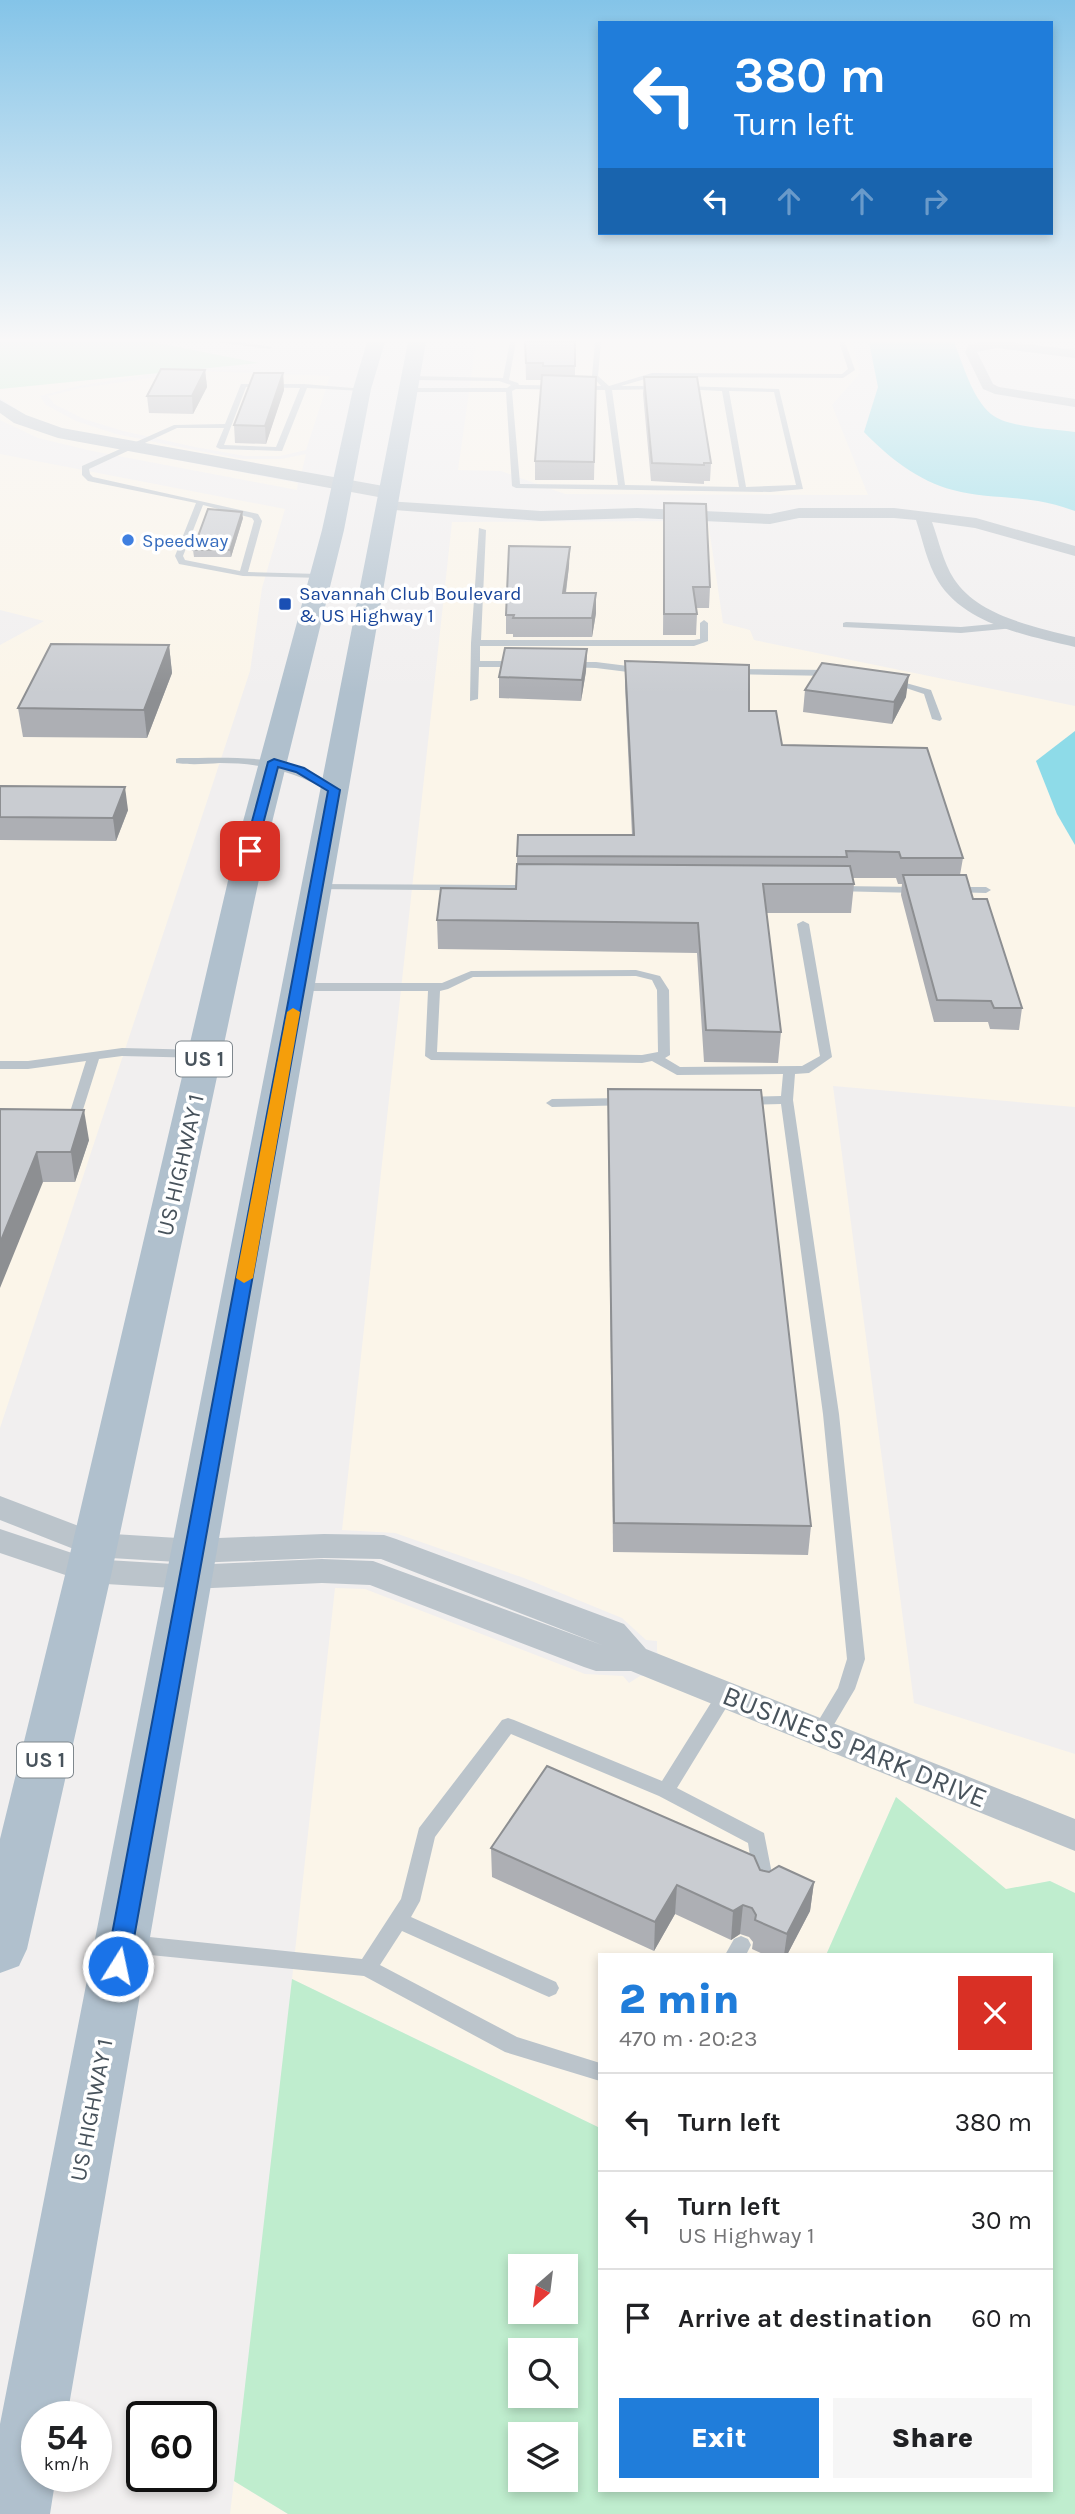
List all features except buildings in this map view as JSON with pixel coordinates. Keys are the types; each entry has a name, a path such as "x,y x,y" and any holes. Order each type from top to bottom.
{"main road":[{"name":"US HIGHWAY 1","path":"0,1949 92,1558 250,851 348,459"},
{"name":"US HIGHWAY 1","path":"16,2514 395,459"}],"street":[{"path":"116,459 341,494 541,516 628,509 770,519 799,513 873,512 922,515 976,523 1075,551"},
{"path":"183,459 341,494"},
{"path":"922,515 944,574 954,590 985,612 1014,625 1075,642"},
{"path":"0,1507 92,1558"},
{"path":"0,1541 92,1558"},
{"name":"BUSINESS PARK DRIVE","path":"92,1558 373,1573 520,1612 596,1658 634,1658 1075,1835"}],"lane":[{"path":"104,459 85,468 86,475 255,516 258,521 243,574"},
{"path":"515,459 516,486 743,489 800,487 793,459"},
{"path":"618,459 622,488"},
{"path":"738,459 743,489"},
{"path":"200,502 179,556 182,562 243,574 320,576"},
{"path":"472,699 482,530"},
{"path":"475,643 694,643 704,641 704,623"},
{"path":"846,625 975,629 1014,625"},
{"path":"474,664 528,664"},
{"path":"556,665 596,665 628,671 656,671"},
{"path":"726,672 850,674"},
{"path":"877,678 904,682 928,692 937,719"},
{"path":"179,761 274,762 300,770 334,790"},
{"path":"316,887 545,888"},
{"path":"821,889 931,890"},
{"path":"945,890 986,890"},
{"path":"653,1057 677,1071 805,1070 826,1056 803,924"},
{"path":"298,987 434,987 444,987 471,974 636,973 656,978 663,990 664,1055 642,1059 430,1056 434,987"},
{"path":"0,1065 39,1063 122,1052 205,1054"},
{"path":"50,1116 75,1116 94,1055"},
{"path":"789,1070 787,1100 831,1414 856,1659 846,1689 820,1732"},
{"path":"732,1101 787,1100"},
{"path":"552,1102 649,1102"},
{"path":"666,1791 725,1695"},
{"path":"367,1968 410,1900 426,1835 508,1725 666,1791 757,1839 765,1890"},
{"path":"398,1920 549,1988"},
{"path":"122,1943 367,1968 512,2045 598,2071"}],"shaded area":[{"path":"0,459 28,459 285,509 262,588 250,671 0,1428 0,645 44,621 0,610"},
{"path":"136,459 172,459 298,483 297,490"},
{"path":"219,459 305,459 301,475"},
{"path":"460,459 854,459 868,495 565,494 501,471 458,470"},
{"path":"708,521 723,623 750,630 754,640 1075,706 1075,731 1036,761 1057,814 1075,845 1075,1107 833,1086 914,1703 1075,1754 1075,1893 1050,1881 1006,1890 896,1797 827,1953 598,1953 598,2127 292,1979 335,1588 365,1589 585,1674 623,1676 629,1683 640,1676 655,1676 664,1661 657,1652 657,1641 646,1640 622,1618 524,1578 395,1533 342,1530 452,522"},
{"path":"234,2481 288,2514 230,2514"}],"green space":[{"path":"896,1797 1006,1889 1050,1881 1075,1893 1075,2514 288,2514 234,2481 292,1979 598,2127 598,2492 1053,2492 1053,1953 827,1953"}],"water":[{"path":"893,459 1075,459 1075,511 1038,501 953,490 916,474"},
{"path":"1075,731 1075,845 1057,814 1036,761"}],"slow traffic":[{"path":"244,1278 293,1012"}],"place":[{"name":"Speedway","path":"128,540"},
{"name":"Savannah Club Boulevard & US Highway 1","path":"285,604"}],"route":[{"path":"118,1966 334,790 300,770 274,762 250,851"}]}
